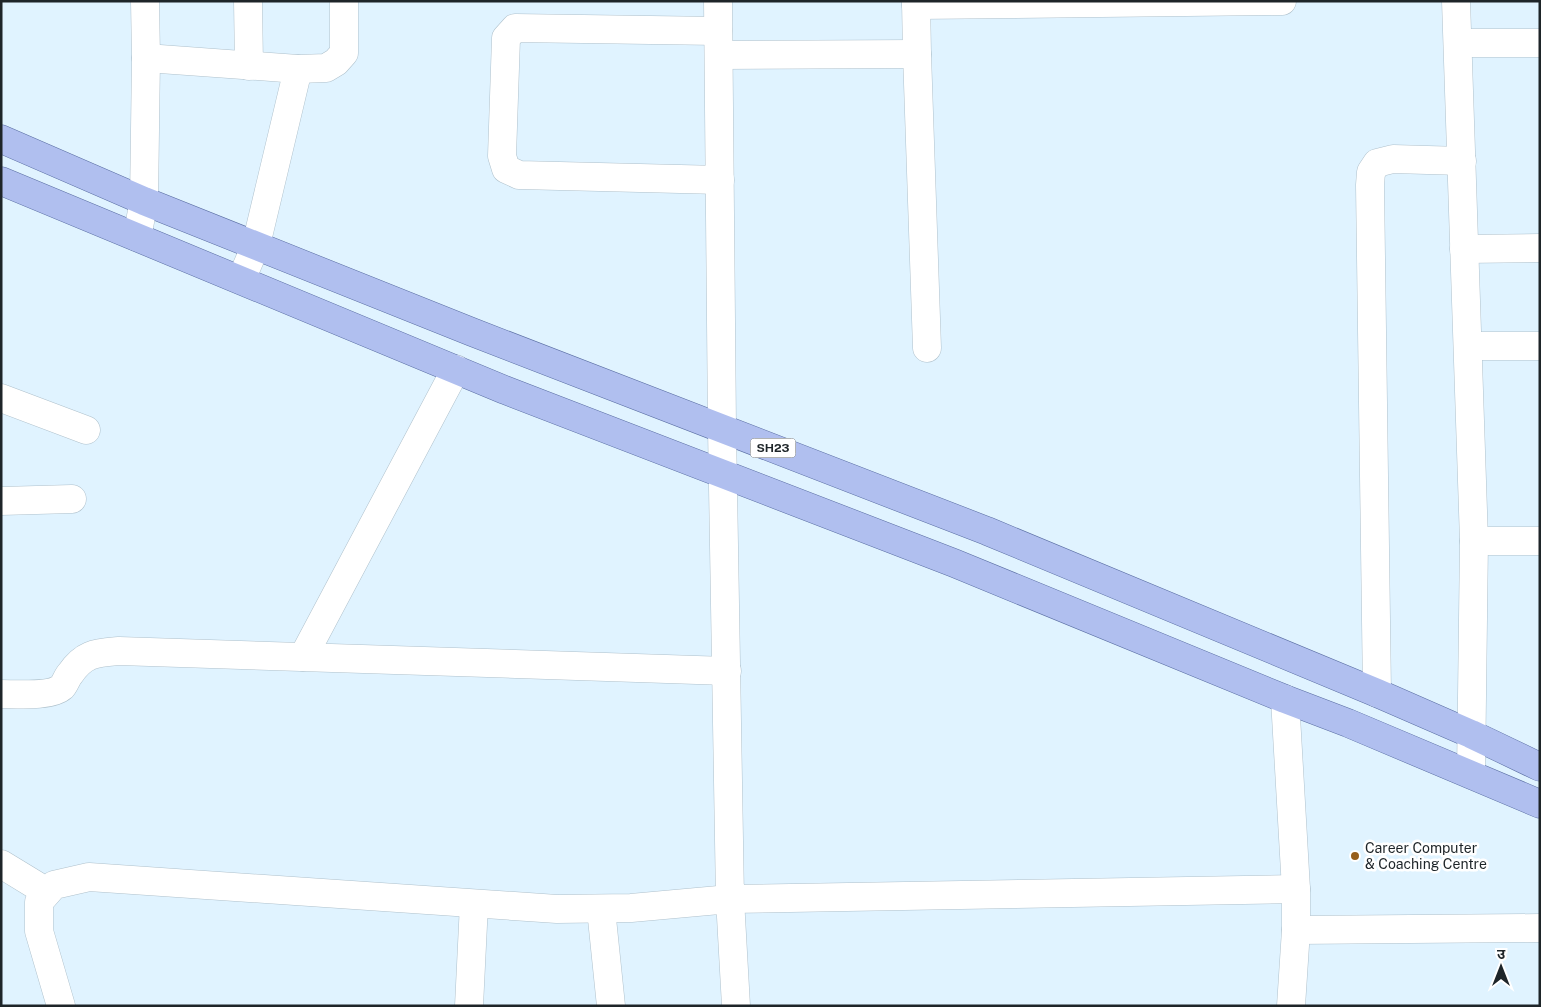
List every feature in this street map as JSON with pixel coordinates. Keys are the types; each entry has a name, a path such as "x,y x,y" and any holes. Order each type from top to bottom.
{"main road":[{"name":"SH23","path":"1,139 144,200 472,332 987,531 1377,693 1471,734 1540,767"},
{"path":"1,181 505,390 954,563 1348,723 1540,804"}],"street":[{"path":"137,237 144,200 145,1"},
{"path":"248,1 249,66"},
{"path":"146,58 298,70 326,68 336,62 344,52 344,1"},
{"path":"718,1 722,428 730,899 736,1006"},
{"path":"927,348 916,3 1282,1"},
{"path":"1456,1 1474,541 1471,774"},
{"path":"720,180 519,175 506,169 502,156 506,38 515,28 718,43 917,54"},
{"path":"1458,43 1540,43"},
{"path":"241,280 256,244 298,70"},
{"path":"1377,693 1371,172 1377,163 1393,159 1462,161"},
{"path":"1464,249 1540,248"},
{"path":"1468,346 1540,346"},
{"path":"303,657 456,369"},
{"path":"1,398 86,430"},
{"path":"1,502 72,499"},
{"path":"1474,541 1540,541"},
{"path":"1,694 51,692 62,687 77,664 86,656 119,651 727,671"},
{"path":"1284,698 1296,889 1296,930 1291,1006"},
{"path":"1,864 47,892"},
{"path":"61,1006 39,931 39,902 54,885 89,877 557,909 631,908 730,899 1296,889"},
{"path":"469,1006 474,904"},
{"path":"601,909 611,1006"},
{"path":"1296,930 1540,928"}],"place":[{"name":"Career Computer & Coaching Centre","path":"1355,856"}]}
